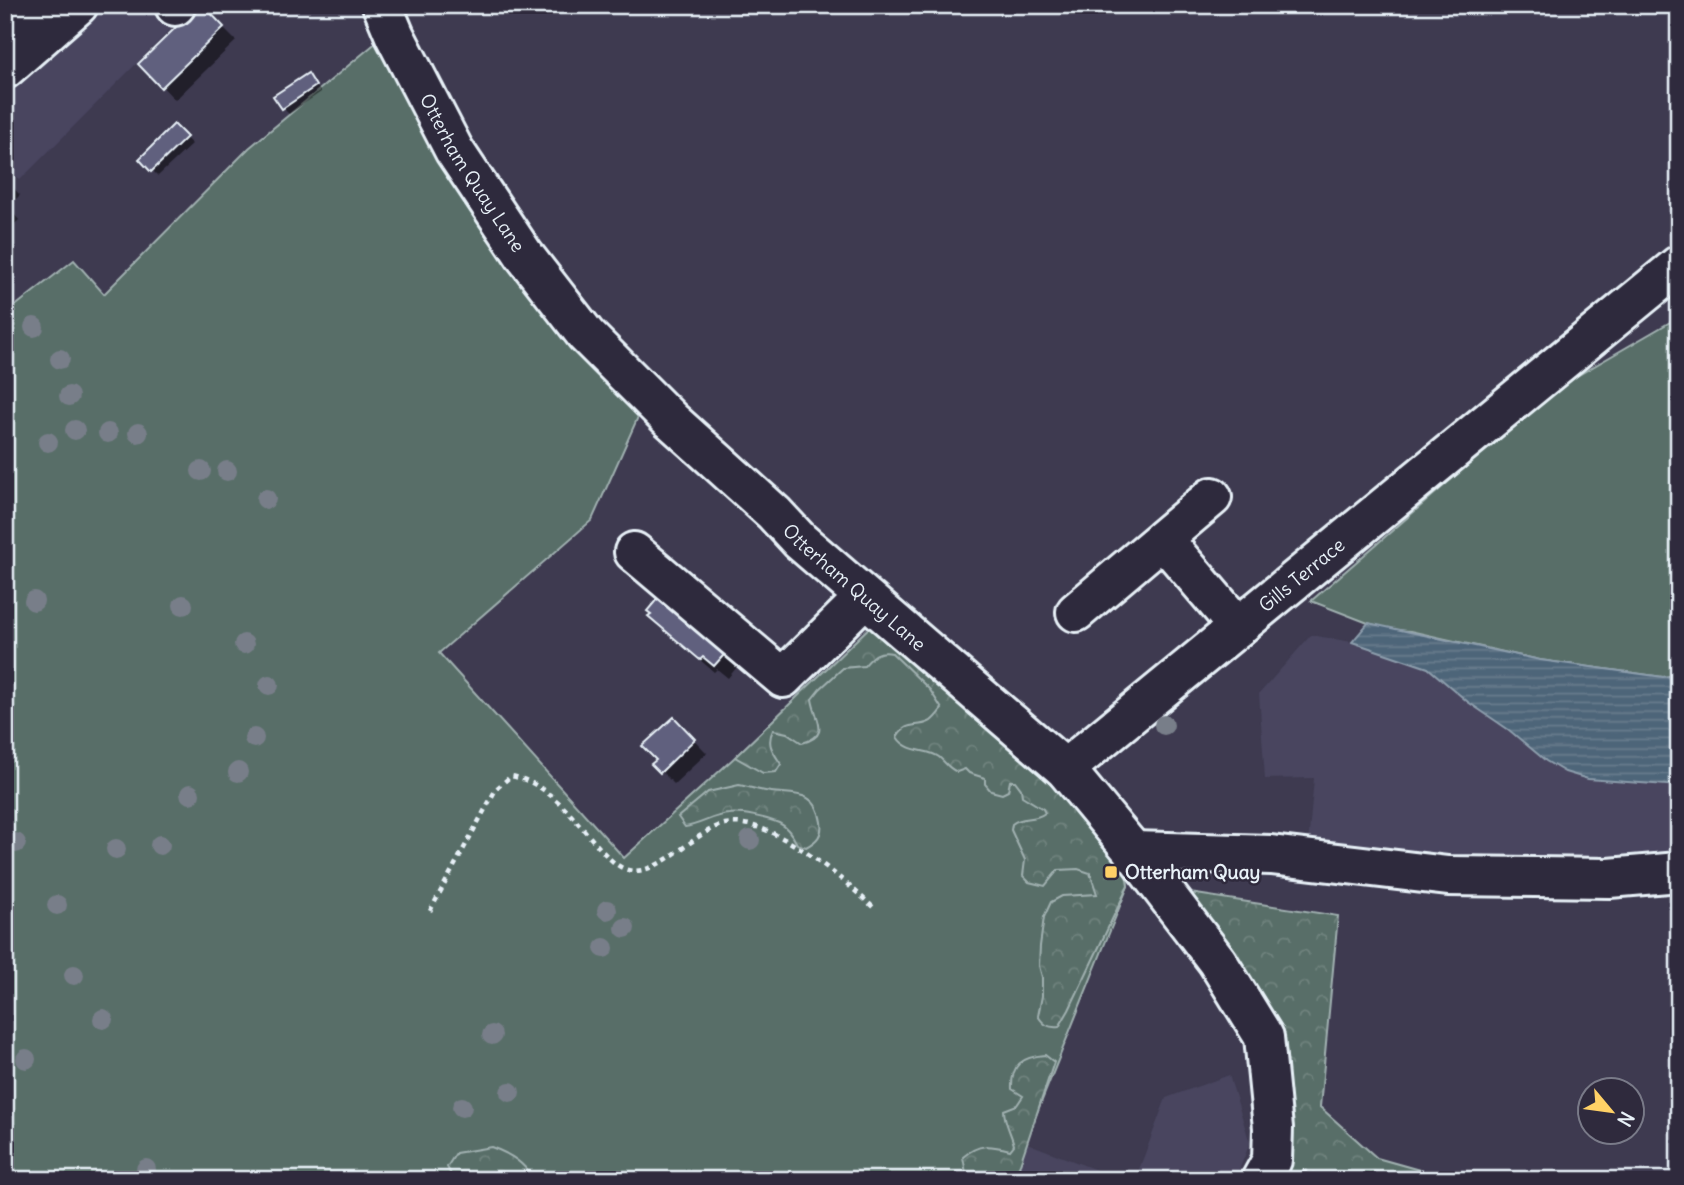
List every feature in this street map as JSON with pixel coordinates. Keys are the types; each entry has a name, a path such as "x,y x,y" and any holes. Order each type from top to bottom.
{"street":[{"path":"5,32 34,5"},
{"path":"5,69 78,5"},
{"name":"Otterham Quay Lane","path":"382,5 395,36 454,150 524,255 586,335 671,420 774,513 800,541 1065,769 1133,851 1217,961 1264,1037 1273,1128 1272,1160 1261,1180"},
{"name":"Gills Terrace","path":"1065,769 1679,265"},
{"path":"1076,612 1212,497"},
{"path":"1163,538 1238,627"},
{"path":"634,552 783,678 864,598"},
{"path":"1133,851 1271,855 1448,876 1609,878 1679,872"}],"path":[{"path":"430,911 496,789 511,776 524,778 547,793 609,859 625,870 641,870 657,864 701,834 725,824 749,824 775,833 844,879 875,909"}],"shaded area":[{"path":"93,5 195,5 20,180 5,164 5,87"},
{"path":"1311,635 1352,642 1428,668 1468,702 1509,730 1679,785 1679,851 1581,863 1308,844 1314,778 1265,779 1259,694"},
{"path":"1229,1075 1250,1143 1235,1180 1135,1180 1166,1098"},
{"path":"1027,1143 1122,1180 1010,1180"}],"green space":[{"path":"378,41 487,238 642,408 592,520 439,653 624,858 735,757 878,619 1125,867 1128,886 1010,1180 5,1180 5,314 74,260 104,294 249,148"},
{"path":"1679,317 1679,675 1663,677 1540,660 1410,631 1393,630 1311,601 1558,387"},
{"path":"878,619 1032,758 1125,867 1128,886 1059,1027 1047,1025 1038,1016 1042,996 1039,966 1044,917 1051,902 1062,896 1097,894 1090,873 1078,869 1058,870 1045,886 1029,882 1023,876 1025,860 1011,830 1012,824 1041,816 1045,813 1043,809 1022,796 1015,781 1010,781 1008,791 1002,794 991,791 985,784 985,778 965,769 957,772 934,754 901,742 897,737 900,732 929,722 942,709 930,690 892,653 883,652 876,655 864,666 843,668 820,689 812,699 819,731 811,740 802,743 787,733 773,730 770,744 781,764 776,772 763,773 735,757"},
{"path":"739,785 796,794 810,799 815,804 821,822 818,837 806,847 797,844 782,825 747,815 723,815 685,827 678,817 708,792"},
{"path":"1190,893 1338,916 1320,1107 1377,1158 1455,1180 1285,1180 1282,1046"},
{"path":"1045,1055 1054,1062 1019,1167 1012,1180 971,1180 966,1173 963,1157 969,1152 991,1146 1010,1150 1014,1145 1004,1110 1017,1105 1023,1096 1012,1089 1014,1073 1024,1060"},
{"path":"491,1147 516,1159 533,1180 454,1180 447,1167 456,1153"}],"water":[{"path":"1368,623 1540,660 1663,677 1679,675 1679,786 1588,779 1565,772 1546,761 1509,730 1468,702 1428,668 1352,642"}],"building":[{"path":"199,5 203,5 224,27 161,88 138,64"},
{"path":"308,73 316,86 282,109 273,96"},
{"path":"174,124 187,137 151,172 139,159"},
{"path":"663,592 730,648 714,666 703,657 700,660 648,616 651,614 647,611"},
{"path":"674,717 695,739 660,773 651,764 656,760 642,746"}],"place":[{"name":"Otterham Quay","path":"1111,872"}]}
